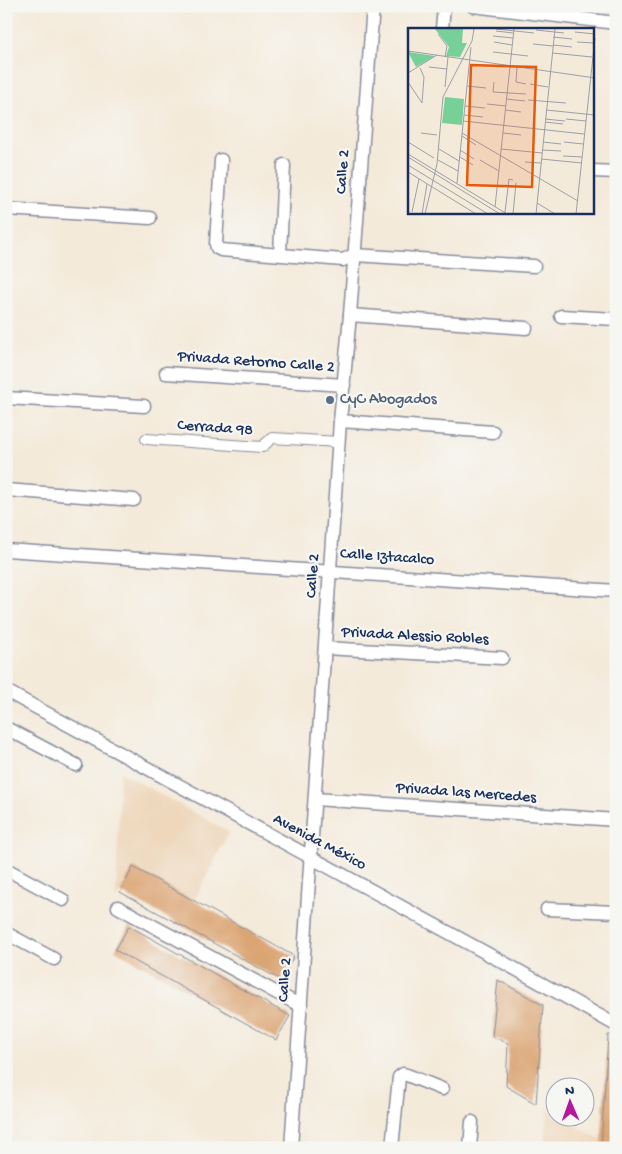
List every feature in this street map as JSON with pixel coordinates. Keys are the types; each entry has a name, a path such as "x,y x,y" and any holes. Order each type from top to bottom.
{"street":[{"name":"Calle 2","path":"291,1148 340,421 350,315 373,6"},
{"path":"442,28 444,6"},
{"path":"473,6 616,23"},
{"path":"221,160 217,248 226,251 343,260 354,255 534,266"},
{"path":"280,254 284,165"},
{"path":"594,170 616,172"},
{"path":"6,209 150,218"},
{"path":"350,315 526,328"},
{"path":"561,316 616,319"},
{"name":"Privada Retorno Calle 2","path":"166,373 344,385"},
{"path":"6,398 144,406"},
{"path":"340,421 493,432"},
{"name":"Cerrada 98","path":"146,438 262,447 272,438 339,442"},
{"path":"6,490 134,500"},
{"name":"Calle Iztacalco","path":"6,550 616,590"},
{"name":"Privada Alessio Robles","path":"325,648 502,658"},
{"name":"Avenida México","path":"6,691 616,1025"},
{"path":"6,728 76,765"},
{"name":"Privada las Mercedes","path":"315,800 616,820"},
{"path":"6,870 63,900"},
{"path":"118,907 301,1006"},
{"path":"547,909 616,912"},
{"path":"6,933 54,959"},
{"path":"392,1148 399,1076 407,1075 442,1090"},
{"path":"470,1148 472,1122"}],"shaded area":[{"path":"120,772 229,832 194,901 133,866 116,899"},
{"path":"547,1126 576,1126 616,1148 545,1148"}],"building":[{"path":"133,867 294,956 281,980 120,892"},
{"path":"129,926 290,1016 276,1040 115,950"},
{"path":"498,980 543,1005 536,1104 506,1086 508,1043 492,1037"},
{"path":"608,1035 616,1035 616,1148 601,1148"}],"place":[{"name":"CyC Abogados","path":"330,400"}]}
